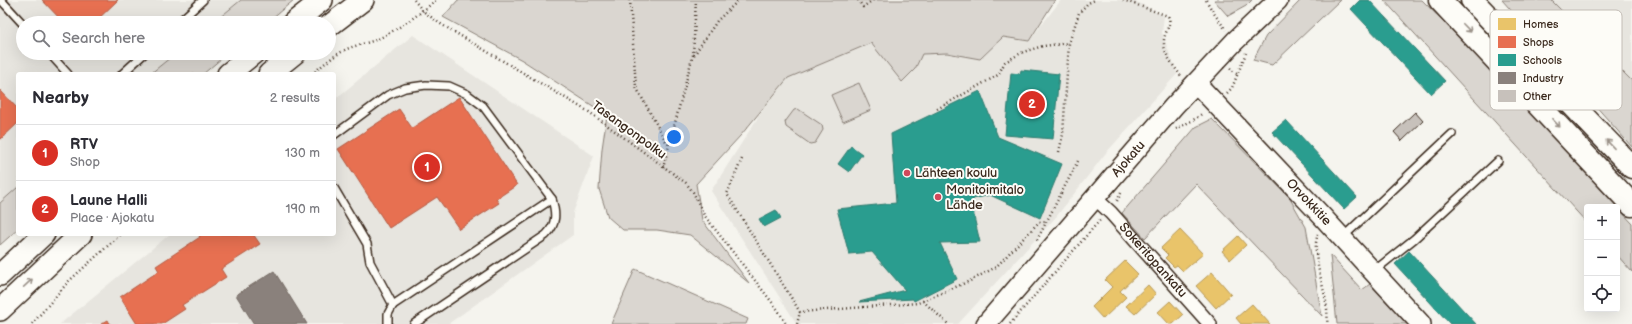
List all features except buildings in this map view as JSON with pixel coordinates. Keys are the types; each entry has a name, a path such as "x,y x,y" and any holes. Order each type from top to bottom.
{"highway":[{"path":"1440,0 1490,53"},
{"path":"1472,0 1490,19"},
{"path":"1482,0 1491,10"},
{"path":"1543,110 1632,205"},
{"path":"1578,110 1632,167"},
{"path":"1579,110 1589,121"}],"main road":[{"path":"302,16 322,0"},
{"path":"336,21 363,0"},
{"path":"230,72 245,60"},
{"path":"270,72 285,60"},
{"path":"0,275 42,236"},
{"path":"0,310 79,236"}],"street":[{"name":"Ajokatu","path":"986,324 1102,204 1189,79 1235,41 1278,0"},
{"name":"Orvokkitie","path":"1189,79 1216,103 1420,324"},
{"name":"Sokeritopankatu","path":"1102,204 1210,324"}],"lane":[{"path":"1,0 16,16"},
{"path":"185,16 203,0"},
{"path":"55,60 66,72"},
{"path":"124,72 137,60"},
{"path":"336,134 388,95 405,88 426,85 449,86 467,94 483,106 552,199 555,211 554,220 551,230 546,235 414,324"},
{"path":"1342,238 1452,134"},
{"path":"1373,272 1414,239 1498,161"},
{"path":"336,191 367,244 370,262 393,305"},
{"path":"388,324 388,314 393,305 552,199"}],"path":[{"name":"Tasangonpolku","path":"414,0 423,11 439,23 589,112 686,183 693,192 704,216 778,310 786,324"},
{"path":"336,55 348,48 382,38 423,11 436,0"},
{"path":"630,0 636,87 669,147"},
{"path":"664,168 693,55 696,0"},
{"path":"693,55 717,21 739,0"},
{"path":"858,0 863,7 873,0"},
{"path":"1059,152 1063,134 1069,43 1079,13 1088,3 1095,0"},
{"path":"1123,0 1168,16 1170,22 1164,42 1165,51 1189,79"},
{"path":"1206,0 1212,12 1226,30"},
{"path":"937,109 998,75 1005,62 1023,52 1043,46 1069,43"},
{"path":"1172,132 1182,124 1195,119 1216,103 1232,88 1245,55"},
{"path":"314,72 329,60"},
{"path":"742,159 727,194 800,312 798,324"},
{"path":"1034,246 1078,161"},
{"path":"1010,324 1102,204 1117,201 1123,187"},
{"path":"800,312 918,303 972,280 996,267 1039,222 1047,221"},
{"path":"1319,233 1316,246 1327,306 1327,324"},
{"path":"32,324 69,281 119,236"},
{"path":"923,301 948,324"}],"shaded area":[{"path":"0,0 241,0 222,16 16,16 16,60 167,60 152,72 16,72 16,189 0,203"},
{"path":"241,0 294,0 275,16 222,16"},
{"path":"458,0 1055,0 1029,41 1003,37 980,59 947,53 922,54 915,69 902,82 871,43 788,78 741,135 696,184 702,220 749,283 690,235 657,230 623,230 608,217 599,189 602,149 607,115 522,60 443,17"},
{"name":"Lähteen koulu","path":"1061,0 1133,0 1164,16 1162,33 1177,74 1105,154 1056,217 958,324 797,324 711,191 762,111 788,78 871,43 902,82 915,69 921,54 947,53 980,59 1003,37 1029,41"},
{"path":"1214,0 1252,0 1246,6 1228,16"},
{"path":"1301,0 1340,0 1272,65 1253,60 1266,36"},
{"path":"1384,0 1422,0 1490,70 1490,110 1527,110 1614,204 1584,204 1584,220"},
{"path":"1502,0 1551,0 1561,10 1511,10"},
{"path":"1551,0 1632,0 1632,81 1622,71 1622,10 1561,10"},
{"path":"413,35 594,156 573,213 573,235 448,324 60,324 168,236 336,236 336,98"},
{"path":"167,60 220,60 205,72 152,72"},
{"path":"1622,71 1632,81 1632,147 1599,110 1622,110"},
{"path":"859,83 871,110 843,122 831,95"},
{"path":"798,109 822,125 823,130 815,143 810,144 786,127 785,122 794,110"},
{"path":"1212,119 1289,197 1306,227 1322,316 1196,184 1145,238 1122,213 1196,127"},
{"path":"16,189 16,231 0,245 0,203"},
{"path":"1620,210 1632,223 1632,272 1620,258"},
{"path":"1330,255 1362,290 1370,284 1407,324 1337,324"},
{"path":"635,269 748,319 746,324 611,324"}],"place":[{"name":"Laune Halli","path":"1032,104"},
{"name":"RTV","path":"427,167"},
{"name":"Lähteen koulu","path":"907,173"},
{"name":"Monitoimitalo Lähde","path":"938,197"}]}
